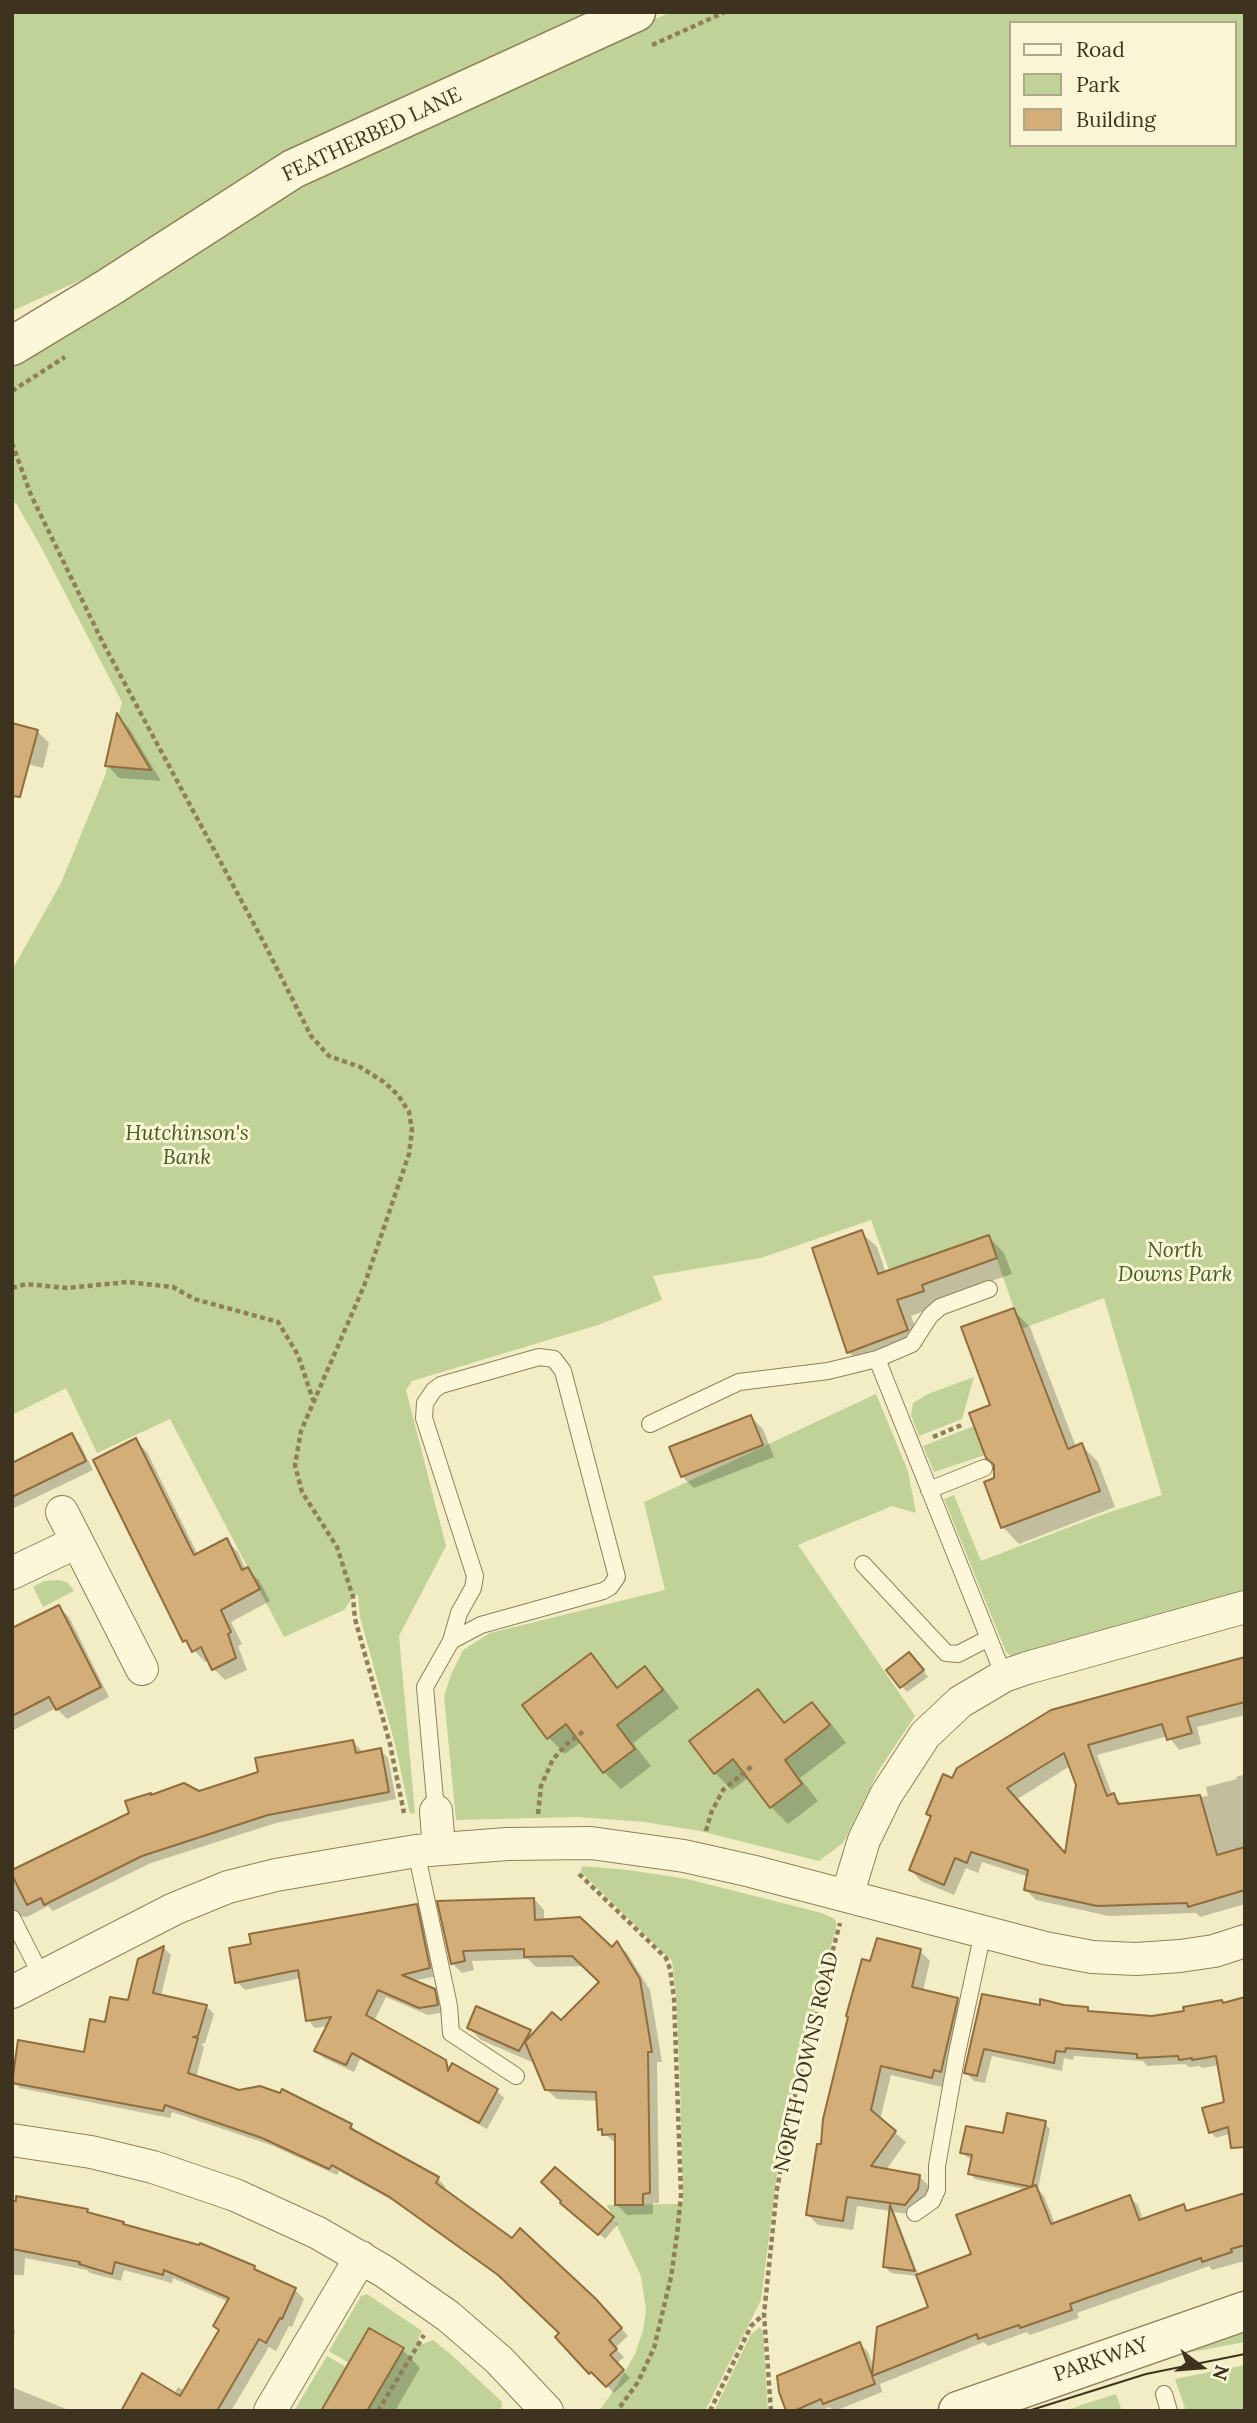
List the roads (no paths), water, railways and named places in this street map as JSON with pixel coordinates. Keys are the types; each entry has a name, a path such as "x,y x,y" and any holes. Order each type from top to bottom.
{"street":[{"name":"FEATHERBED LANE","path":"12,346 293,169 644,29"},
{"path":"62,1513 142,1669"},
{"path":"12,1573 77,1542"},
{"path":"847,1896 864,1840 886,1795 911,1753 949,1710 1004,1676 1245,1607"},
{"path":"422,1850 436,1811"},
{"path":"12,1992 163,1915 228,1887 276,1875 422,1850 547,1843 624,1846 700,1859 1062,1952 1115,1958 1160,1958 1200,1954 1245,1941"},
{"path":"12,2140 91,2152 173,2173 271,2210 361,2257 442,2312 499,2360 547,2411"},
{"path":"270,2411 361,2257"},
{"name":"PARKWAY","path":"958,2411 1245,2311"}],"lane":[{"path":"650,1424 739,1382 828,1371 877,1359 912,1344 930,1316 940,1307 989,1289"},
{"path":"436,1811 425,1687 451,1641 459,1613 473,1588 475,1576 424,1419 425,1404 433,1390 441,1385 539,1357 554,1359 563,1371 617,1577 610,1587 603,1591 481,1625 451,1641"},
{"path":"877,1359 1004,1676"},
{"path":"929,1490 984,1468"},
{"path":"863,1564 940,1650 958,1654 989,1638"},
{"path":"422,1850 449,2006 451,2033 516,2076"},
{"path":"12,1918 42,1977"},
{"path":"915,2213 932,2201 937,2190 937,2166 954,2065 983,1932"},
{"path":"1164,2394 1169,2411"}],"tram line":[{"path":"1028,2411 1146,2374 1245,2354"}],"park label":[{"name":"Hutchinson's Bank","path":"187,1146"},
{"name":"North Downs Park","path":"1175,1263"}]}
